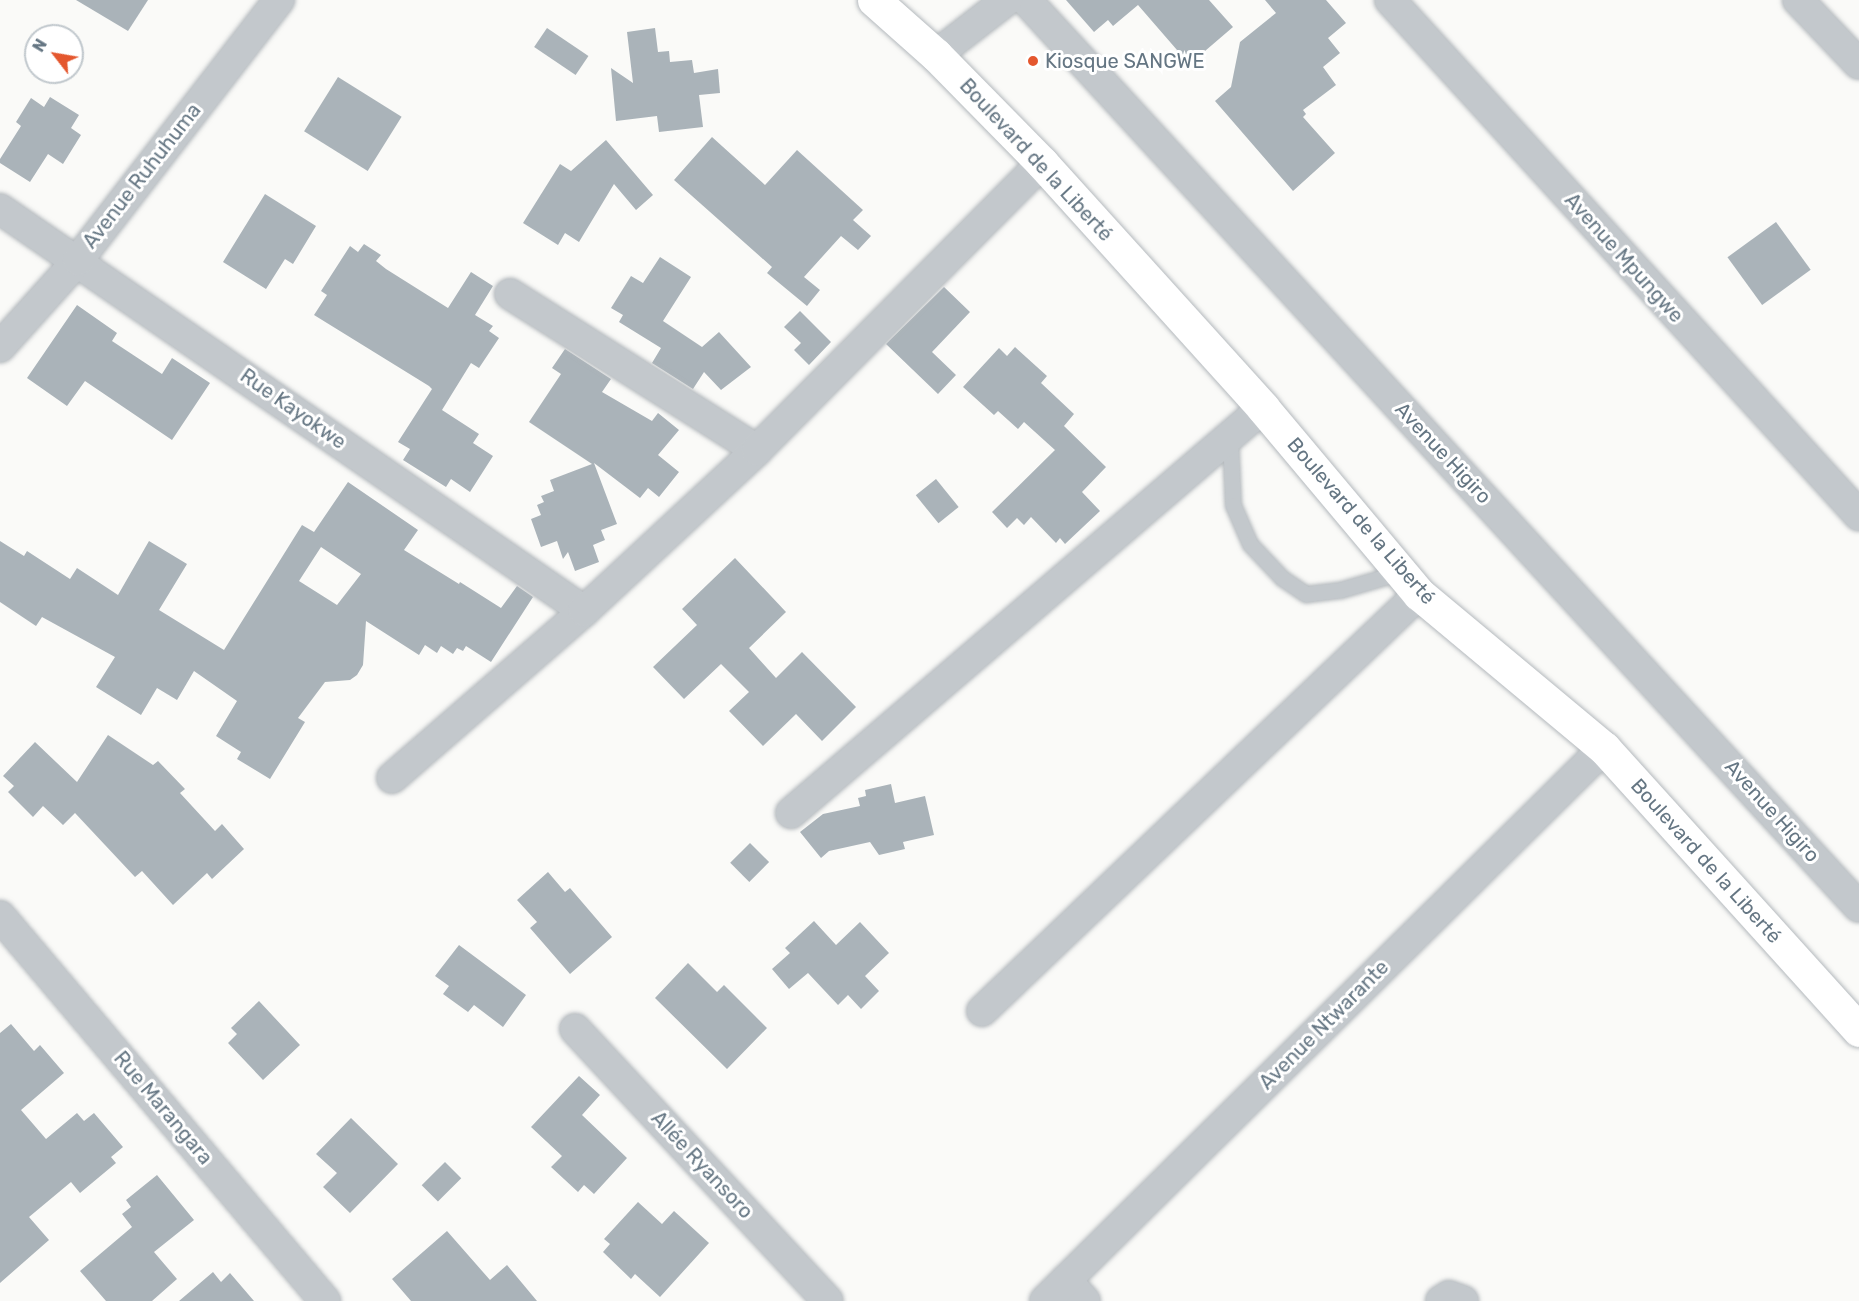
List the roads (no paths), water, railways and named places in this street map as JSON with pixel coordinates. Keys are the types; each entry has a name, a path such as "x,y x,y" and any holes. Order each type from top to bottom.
{"highway":[{"name":"Boulevard de la Liberté","path":"874,0 936,55 1042,163 1263,408 1410,583 1604,748 1859,1030"}],"street":[{"name":"Avenue Ruhuhuma","path":"0,347 78,260 279,0"},
{"path":"936,55 1007,0"},
{"name":"Avenue Higiro","path":"1026,0 1859,907"},
{"name":"Avenue Mpungwe","path":"1390,0 1859,515"},
{"path":"1798,0 1859,63"},
{"path":"392,778 584,611 757,450 1042,163"},
{"name":"Rue Kayokwe","path":"0,209 78,260 584,611"},
{"path":"510,294 757,450"},
{"path":"791,813 1263,408"},
{"path":"982,1011 1410,583"},
{"name":"Avenue Ntwarante","path":"1065,1294 1604,748"},
{"name":"Rue Marangara","path":"0,916 325,1301"},
{"name":"Allée Ryansoro","path":"575,1029 828,1301"},
{"path":"1441,1301 1449,1296 1463,1301"}],"lane":[{"path":"1230,437 1233,505 1250,544 1282,578 1306,594 1410,583"}],"place":[{"name":"Kiosque SANGWE","path":"1033,61"}]}
